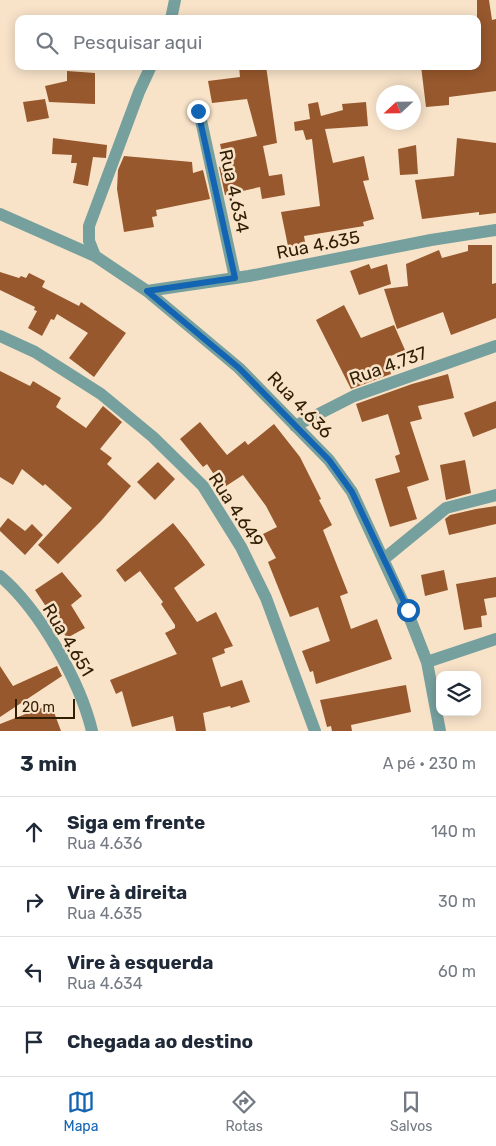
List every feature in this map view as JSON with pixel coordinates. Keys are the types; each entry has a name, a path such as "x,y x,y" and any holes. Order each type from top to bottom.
{"street":[{"path":"172,15 175,0"},
{"path":"95,256 89,240 90,226 139,92 149,70"},
{"name":"Rua 4.634","path":"198,111 235,278"},
{"name":"Rua 4.636","path":"0,214 95,256 147,291 239,368 329,460 352,492 385,558 408,610 427,662 440,731"},
{"name":"Rua 4.635","path":"147,291 235,278 431,240 496,230"},
{"name":"Rua 4.649","path":"0,336 35,352 101,394 153,437 203,486 241,547 266,598 315,731"},
{"name":"Rua 4.737","path":"295,426 354,396 496,346"},
{"path":"385,558 446,508 496,495"},
{"name":"Rua 4.651","path":"0,576 9,584 45,629 66,664 88,714 92,731"},
{"path":"427,662 496,639"}],"building":[{"path":"477,0 489,0 492,20 496,19 496,91 449,97 449,105 426,107 421,70 481,70 481,15 477,15"},
{"path":"239,70 267,70 277,143 263,146 269,176 282,174 285,195 262,199 260,187 225,195 219,167 225,165 220,144 257,136 247,99 212,103 208,81 240,77"},
{"path":"67,71 95,73 95,104 49,102 45,86 67,81"},
{"path":"45,99 49,118 27,122 23,102"},
{"path":"318,102 321,116 343,110 342,104 366,102 368,126 325,129 333,163 364,156 369,180 363,181 374,219 363,222 364,226 304,236 306,248 289,251 281,212 320,206 312,139 306,140 303,130 295,131 294,122 310,119 308,104"},
{"path":"53,138 107,145 106,158 93,157 88,186 73,183 77,163 71,163 72,155 52,154"},
{"path":"457,138 496,143 496,213 479,215 479,212 422,219 415,180 454,176"},
{"path":"416,145 418,174 400,175 398,149"},
{"path":"124,156 192,162 193,173 203,170 210,199 156,210 157,216 152,217 154,227 124,232 117,189 118,170"},
{"path":"468,245 492,245 492,284 496,283 496,318 451,335 443,312 397,329 384,289 408,286 406,264 439,250 442,258 468,251"},
{"path":"369,264 371,269 387,264 391,284 359,295 350,271"},
{"path":"0,272 19,278 21,276 26,278 29,273 45,281 42,287 79,306 81,302 126,333 94,377 69,358 88,333 57,314 54,320 51,319 42,336 28,328 37,311 34,310 35,307 0,290"},
{"path":"344,305 361,338 394,325 405,350 386,358 391,374 351,389 316,320"},
{"path":"0,371 30,386 33,381 61,398 56,407 86,428 103,406 122,422 100,449 112,458 107,464 131,486 101,521 58,564 38,545 72,508 45,484 43,486 22,469 13,485 0,477"},
{"path":"448,374 454,398 418,406 422,419 410,422 429,480 407,487 417,519 390,527 375,479 400,472 395,456 400,454 388,414 362,422 356,404 412,384"},
{"path":"496,401 496,428 473,437 464,413"},
{"path":"200,422 227,455 245,441 248,445 274,424 300,457 332,525 323,530 348,593 340,596 351,629 377,619 392,659 316,684 313,671 310,672 302,651 330,641 318,607 290,617 268,562 276,558 263,534 277,527 266,506 243,475 223,488 207,464 203,467 180,439"},
{"path":"465,460 471,493 446,500 440,465"},
{"path":"158,462 175,479 155,500 137,482"},
{"path":"496,506 496,524 449,535 445,519 450,515"},
{"path":"8,518 25,531 32,524 43,535 25,555 0,531 0,528"},
{"path":"173,523 205,565 174,588 197,622 216,612 233,646 224,649 225,653 212,658 221,687 242,680 250,702 231,708 230,706 203,713 206,731 176,731 173,716 132,727 122,691 116,694 110,680 177,654 165,633 175,628 175,625 161,604 163,602 140,571 125,582 116,570"},
{"path":"444,570 448,590 425,596 421,575"},
{"path":"62,572 82,596 71,605 85,628 67,638 35,590"},
{"path":"496,577 496,597 484,599 487,615 481,616 482,627 464,630 456,584"},
{"path":"0,666 13,686 57,666 62,676 0,717"},
{"path":"406,685 411,712 351,725 352,731 332,731 331,726 327,727 320,700"},
{"path":"51,704 61,731 0,731 0,724"}],"route":[{"path":"198,111 235,278 147,291 239,368 329,460 352,492 385,558 408,610"}]}
